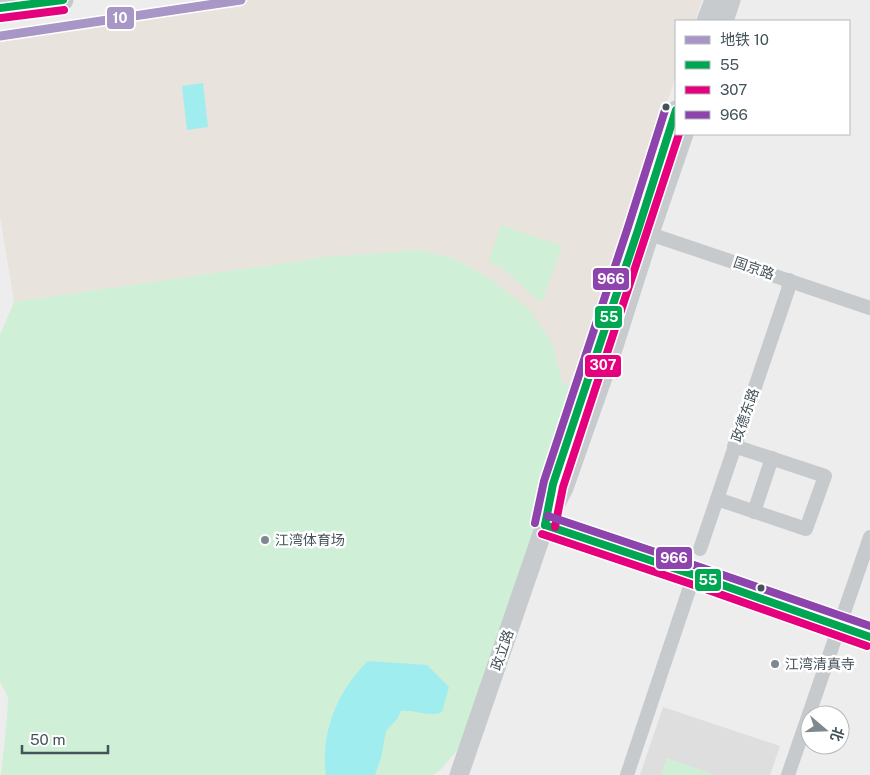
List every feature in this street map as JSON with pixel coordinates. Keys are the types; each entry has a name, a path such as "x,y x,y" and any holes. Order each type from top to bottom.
{"main road":[{"path":"9,5 63,0"},
{"path":"706,20 714,0"},
{"path":"724,20 731,0"},
{"name":"政立路","path":"644,231 675,114"},
{"name":"政立路","path":"459,775 545,525 553,484 644,231 684,135"},
{"path":"545,525 870,637"}],"street":[{"name":"国京路","path":"644,231 870,308"},
{"name":"政德东路","path":"700,549 790,280"},
{"path":"717,499 806,530 825,476 734,446"},
{"path":"754,512 772,458"},
{"path":"788,775 870,537"},
{"path":"627,775 694,575"}],"shaded area":[{"path":"252,0 702,0 695,20 675,20 675,79 569,387 562,382 552,343 484,275 453,258 418,250 326,257 14,302 0,216 0,39"},
{"path":"663,707 780,746 770,775 640,775"}],"green space":[{"path":"501,225 562,246 542,302 500,266 488,262"},
{"name":"江湾体育场","path":"418,250 453,258 484,275 527,307 552,343 562,382 579,397 460,747 439,771 433,775 1,775 8,697 0,682 0,335 14,302 326,257"},
{"path":"667,758 715,775 661,775"}],"water":[{"path":"203,83 208,127 187,130 182,86"},
{"path":"368,661 427,665 449,687 442,712 427,714 401,711 397,719 386,731 381,758 375,775 326,775 326,744 334,713 348,685"}],"metro line":[{"name":"10","path":"0,36 241,0"}],"transit line":[{"name":"55","path":"0,8 63,0"},
{"name":"307","path":"1,18 64,10"},
{"name":"966","path":"535,523 544,481 666,107"},
{"name":"55","path":"545,525 553,484 675,113"},
{"name":"307","path":"555,527 563,487 679,135"},
{"name":"966","path":"548,516 870,626"},
{"name":"55","path":"545,525 870,637"},
{"name":"307","path":"542,534 867,646"}],"place":[{"name":"江湾体育场","path":"265,540"},
{"name":"江湾清真寺","path":"775,664"}]}
